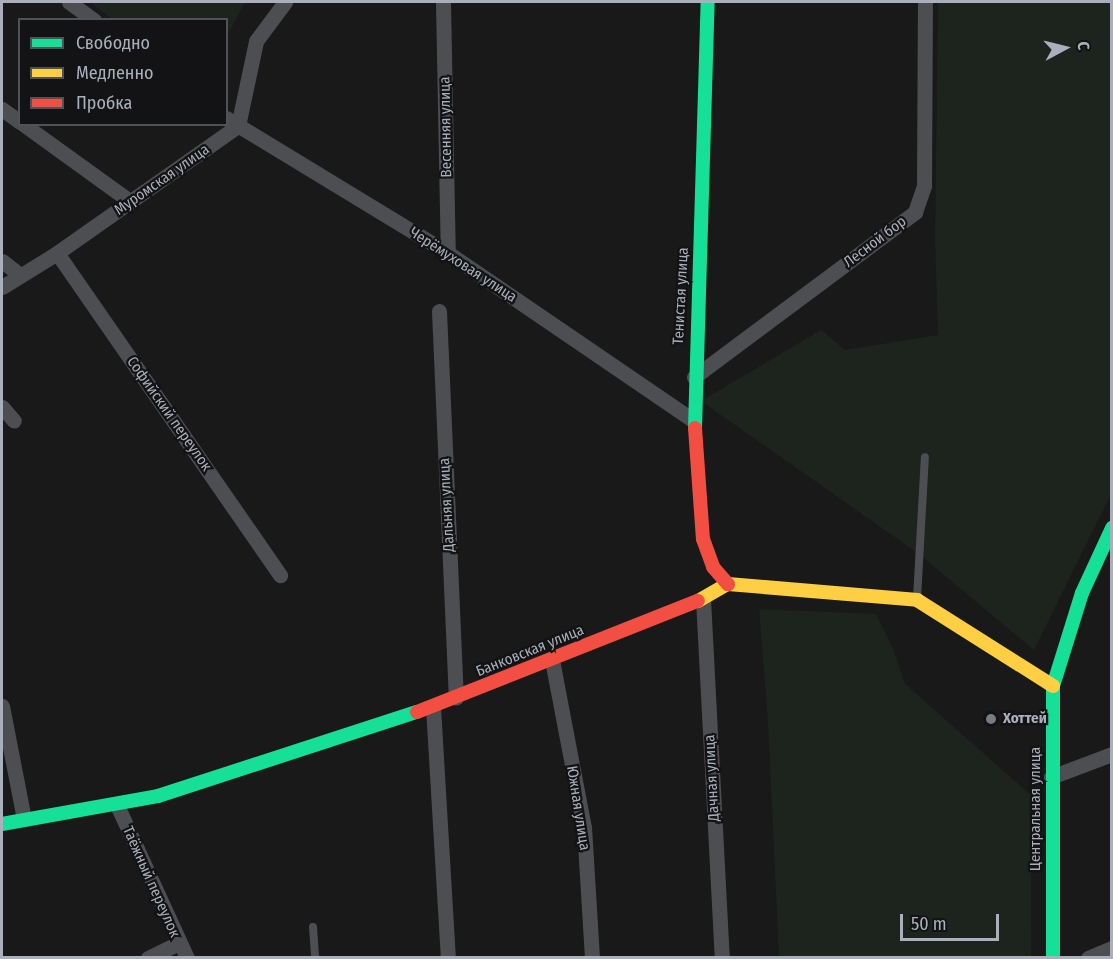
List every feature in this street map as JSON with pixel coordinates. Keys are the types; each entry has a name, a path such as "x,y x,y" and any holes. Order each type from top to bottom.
{"street":[{"path":"69,2 91,18"},
{"path":"232,122 256,41 285,2"},
{"name":"Весенняя улица","path":"443,2 448,254"},
{"name":"Тенистая улица","path":"708,2 694,421 703,539 713,567 728,584"},
{"name":"Лесной бор","path":"694,377 915,212 924,186 925,2"},
{"path":"2,109 18,121"},
{"name":"Черёмуховая улица","path":"232,122 448,254 694,421"},
{"path":"26,126 131,202"},
{"name":"Муромская улица","path":"2,287 57,254 131,202 227,126"},
{"name":"Софийский переулок","path":"57,254 280,575"},
{"path":"2,261 20,275"},
{"name":"Дальняя улица","path":"439,311 456,698"},
{"path":"2,407 14,421"},
{"name":"Центральная улица","path":"1053,957 1051,777 1053,686 1082,593 1112,528"},
{"path":"728,584 917,600 1053,686"},
{"name":"Банковская улица","path":"2,824 158,796 433,707 703,598 728,584"},
{"name":"Дачная улица","path":"703,598 722,957"},
{"name":"Южная улица","path":"552,660 584,827 592,957"},
{"path":"2,706 24,819"},
{"path":"433,707 448,957"},
{"path":"1051,777 1112,754"},
{"name":"Таёжный переулок","path":"117,805 179,943 188,957"},
{"path":"148,957 179,943"},
{"path":"1088,957 1112,948"}],"lane":[{"path":"917,600 925,457"},
{"path":"313,927 315,957"}],"shaded area":[{"path":"90,2 245,2 228,34 228,18 111,18"},
{"path":"938,2 1111,2 1111,494 1034,650 919,554 701,401 821,330 845,350 938,335 935,241"},
{"path":"759,609 876,614 893,649 905,684 1032,796 1031,957 779,957 768,722"}],"traffic: fast":[{"path":"695,428 708,2"},
{"path":"1053,958 1053,686 1082,593 1112,528"},
{"path":"2,824 158,796 417,712"}],"traffic: slow":[{"path":"698,601 728,584 917,600 1053,686"}],"traffic: jam":[{"path":"695,428 703,539 713,567 728,584"},
{"path":"417,712 698,601"}],"place":[{"name":"Хоттей","path":"991,719"}]}
